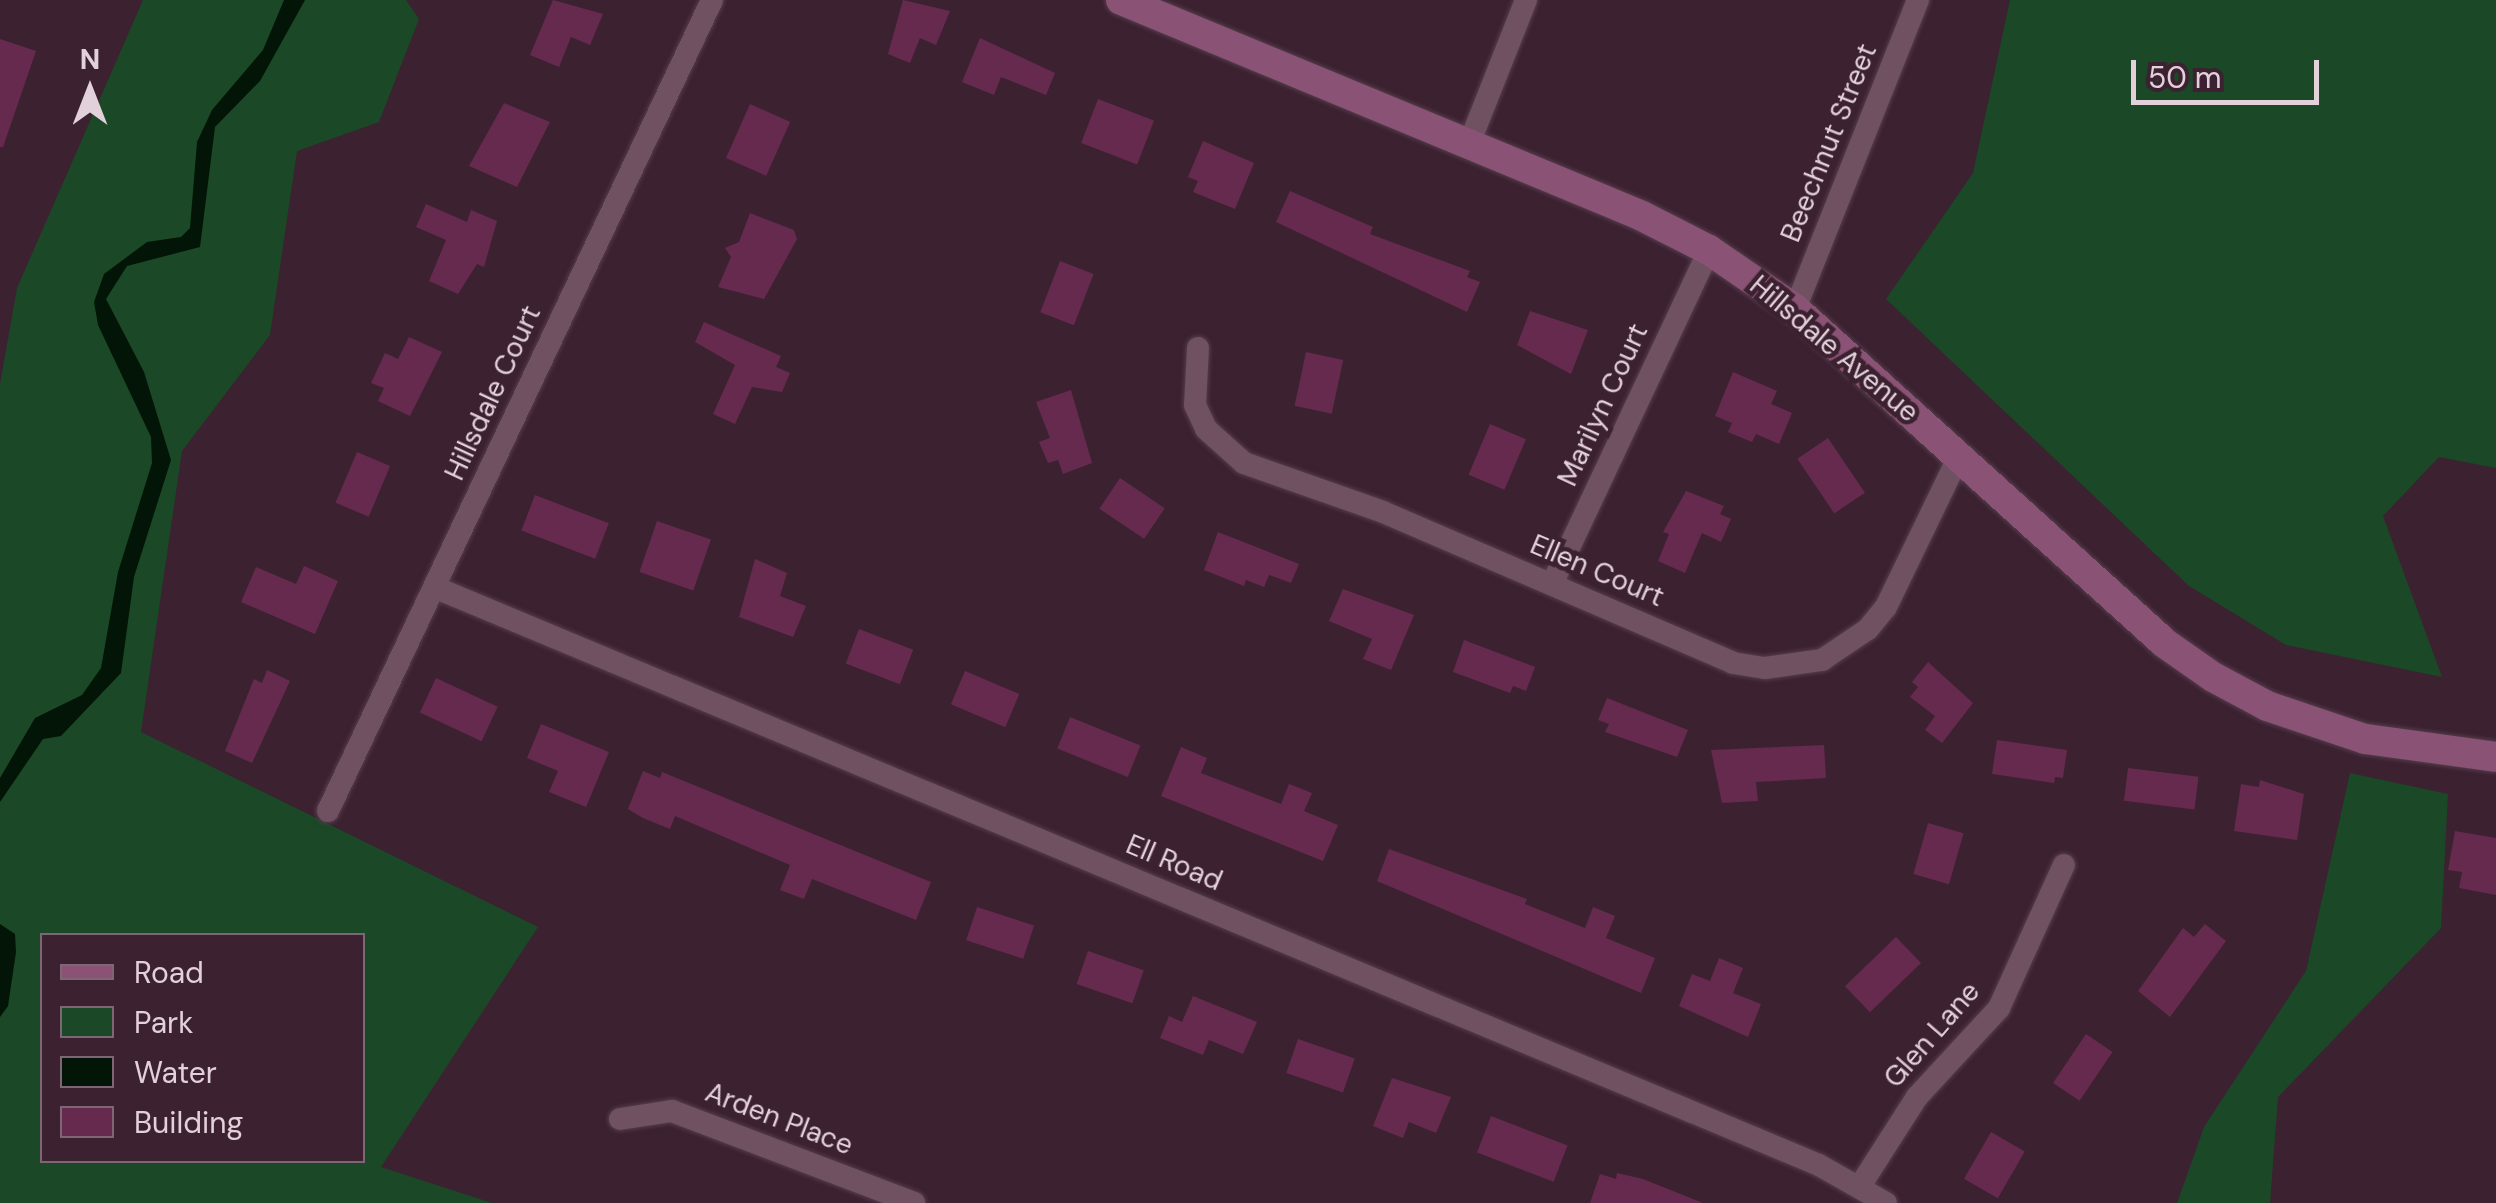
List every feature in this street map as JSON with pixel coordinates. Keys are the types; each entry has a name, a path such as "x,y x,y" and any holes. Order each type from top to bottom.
{"street":[{"name":"Hillsdale Court","path":"328,811 712,0"},
{"name":"Hillsdale Avenue","path":"1121,0 1469,144 1709,250 1795,308 2163,642 2213,677 2267,706 2366,739 2496,757"},
{"path":"1469,144 1526,0"},
{"name":"Beechnut Street","path":"1795,308 1918,0"},
{"name":"Marilyn Court","path":"1552,584 1709,250"},
{"name":"Ellen Court","path":"1198,348 1195,405 1224,450 1733,662 1765,668 1822,660 1868,629 1886,607 1959,456"},
{"name":"Ell Road","path":"434,587 1860,1186 1886,1203"},
{"name":"Glen Lane","path":"1860,1186 1917,1097 1999,1008 2042,901 2064,864"},
{"name":"Arden Place","path":"620,1120 672,1111 914,1203"}],"green space":[{"path":"143,0 406,0 419,19 379,122 297,151 270,335 182,451 141,732 538,927 381,1167 492,1203 0,1203 0,384 17,288"},
{"path":"2010,0 2496,0 2496,468 2439,457 2383,516 2442,677 2286,645 2189,586 1886,299 1973,173"},
{"path":"2350,773 2448,794 2441,928 2278,1097 2270,1203 2177,1203 2204,1127 2306,971"}],"water":[{"path":"284,0 305,0 260,81 215,127 200,247 127,266 106,299 144,372 171,460 134,577 121,673 61,736 43,739 0,802 0,778 35,718 82,695 101,668 118,572 152,463 151,437 98,325 94,302 104,274 147,242 181,237 190,228 197,142 212,110 263,50"},
{"path":"0,924 15,934 16,952 8,1006 0,1017"}],"building":[{"path":"553,0 603,14 590,45 571,37 559,67 530,55"},
{"path":"903,0 950,11 936,45 920,38 910,63 888,54"},
{"path":"980,38 1055,73 1046,95 1001,77 994,95 962,82"},
{"path":"0,39 36,51 3,147 0,147"},
{"path":"1098,99 1154,121 1137,164 1081,143"},
{"path":"504,103 550,122 517,187 469,166"},
{"path":"750,104 790,122 766,176 726,158"},
{"path":"1203,141 1254,163 1235,209 1193,192 1198,181 1188,177"},
{"path":"1290,191 1373,227 1370,234 1470,271 1467,277 1480,282 1467,312 1276,222"},
{"path":"426,204 467,222 471,210 497,221 484,267 477,264 458,294 429,281 446,240 416,227"},
{"path":"750,213 794,230 797,239 764,299 718,287 731,257 725,248 739,242"},
{"path":"1060,261 1094,274 1074,325 1040,312"},
{"path":"1530,311 1588,330 1571,374 1517,345"},
{"path":"704,322 781,356 776,367 790,373 782,392 752,387 735,424 713,414 735,365 695,342"},
{"path":"409,337 442,352 410,416 378,401 384,388 371,383 385,353 398,359"},
{"path":"1306,352 1343,360 1332,414 1295,406"},
{"path":"1733,372 1777,391 1771,404 1792,413 1779,444 1756,434 1752,442 1728,432 1732,423 1715,416"},
{"path":"1071,390 1092,463 1063,474 1058,460 1048,463 1039,442 1050,438 1036,402"},
{"path":"1490,424 1526,439 1504,490 1469,475"},
{"path":"1828,438 1865,493 1834,513 1797,459"},
{"path":"357,452 390,466 369,517 336,503"},
{"path":"1120,478 1165,508 1144,539 1099,509"},
{"path":"1686,491 1724,506 1720,514 1731,519 1721,542 1702,533 1685,573 1658,561 1669,534 1663,532"},
{"path":"535,495 609,523 595,559 521,530"},
{"path":"657,521 711,540 693,591 639,572"},
{"path":"1218,532 1299,564 1291,583 1269,575 1264,587 1246,580 1244,586 1204,570"},
{"path":"755,559 787,573 780,596 806,606 793,637 739,617"},
{"path":"304,566 338,581 315,634 241,602 256,567 296,584"},
{"path":"1343,589 1414,615 1391,670 1363,659 1372,639 1329,621"},
{"path":"859,629 913,650 900,684 846,664"},
{"path":"1464,640 1535,667 1526,691 1513,686 1510,693 1453,672"},
{"path":"1928,662 1973,703 1942,743 1925,730 1935,716 1910,697 1918,687 1912,682"},
{"path":"267,670 290,681 252,763 225,751 254,679 262,683"},
{"path":"965,671 1019,694 1005,727 951,704"},
{"path":"436,678 498,707 482,741 420,712"},
{"path":"1607,698 1688,730 1677,757 1605,732 1609,724 1598,720"},
{"path":"1070,717 1140,745 1128,777 1057,749"},
{"path":"541,724 609,752 586,807 549,792 558,771 527,758"},
{"path":"1997,740 2067,750 2063,778 2055,777 2054,783 1992,774"},
{"path":"1824,745 1826,778 1756,782 1758,801 1722,803 1711,750"},
{"path":"1181,747 1207,758 1201,773 1281,804 1289,784 1312,793 1304,811 1338,825 1323,861 1161,796"},
{"path":"2128,768 2198,777 2194,809 2124,801"},
{"path":"643,771 660,778 662,772 931,882 916,920 812,879 804,899 780,890 790,865 675,816 670,829 643,818 628,809"},
{"path":"2260,780 2304,794 2297,840 2234,831 2241,784 2259,787"},
{"path":"1928,823 1964,833 1949,884 1913,874"},
{"path":"2455,831 2496,838 2496,895 2459,888 2462,872 2448,870"},
{"path":"1389,849 1527,899 1525,904 1585,928 1593,907 1615,916 1606,938 1655,958 1641,993 1377,881"},
{"path":"977,907 1034,926 1023,959 966,940"},
{"path":"2205,924 2226,941 2170,1017 2138,991 2183,928 2194,937"},
{"path":"1896,937 1921,963 1870,1012 1845,986"},
{"path":"1088,951 1144,970 1132,1003 1077,984"},
{"path":"1719,958 1743,968 1733,993 1761,1004 1748,1037 1679,1006 1692,974 1710,981"},
{"path":"1193,996 1257,1022 1243,1054 1209,1040 1203,1055 1160,1038 1169,1016 1182,1022"},
{"path":"2086,1034 2113,1052 2080,1101 2053,1083"},
{"path":"1298,1039 1355,1059 1343,1093 1286,1073"},
{"path":"1392,1078 1451,1097 1436,1133 1409,1122 1403,1138 1373,1126"},
{"path":"1491,1116 1568,1145 1554,1182 1477,1152"},
{"path":"1991,1132 2025,1152 1998,1198 1964,1179"},
{"path":"1617,1173 1703,1203 1590,1203 1600,1174 1616,1179"}]}
